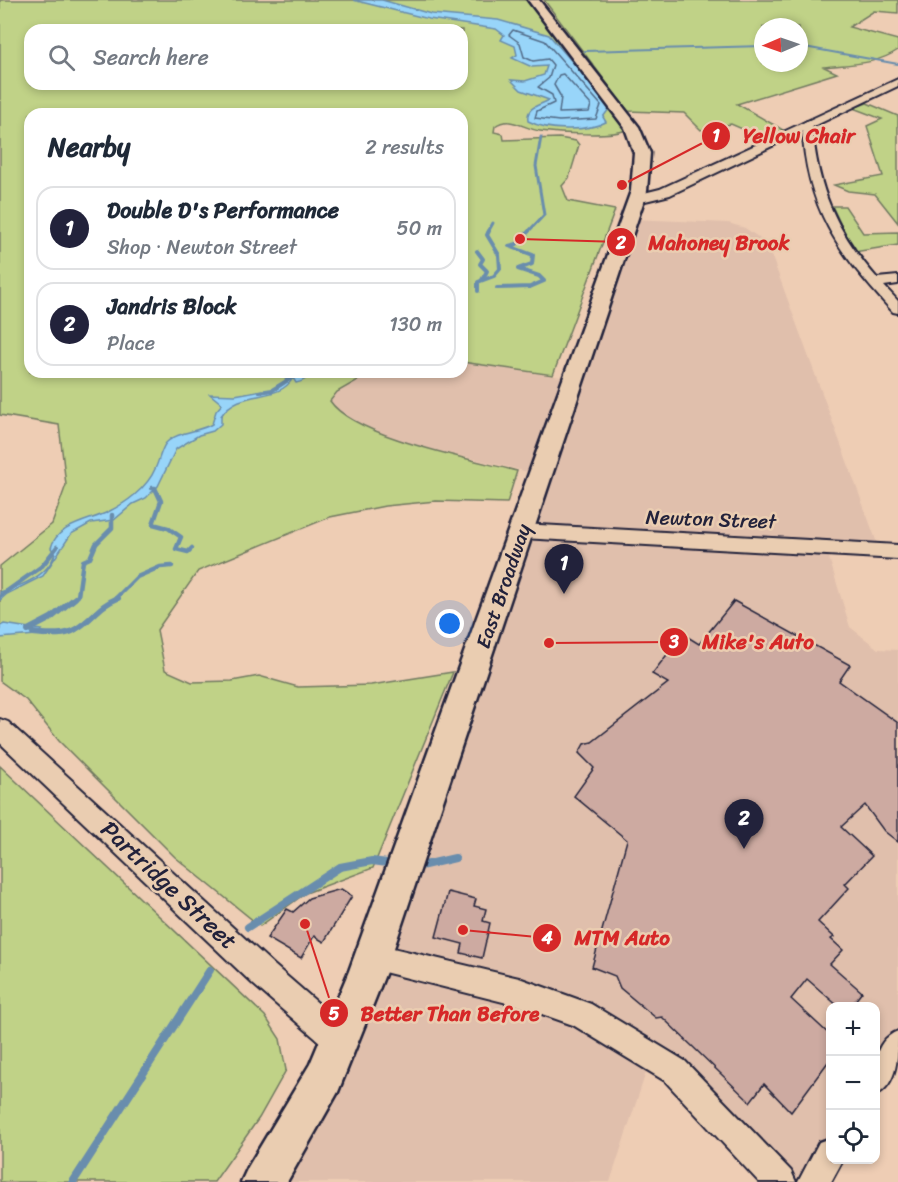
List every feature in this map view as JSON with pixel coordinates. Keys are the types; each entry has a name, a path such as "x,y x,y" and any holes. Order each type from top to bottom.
{"main road":[{"name":"East Broadway","path":"263,1182 324,1078 372,956 637,199 642,172 642,153 632,127 533,0"}],"street":[{"path":"637,199 665,192 898,82"},
{"path":"807,124 810,159 825,212 847,252 898,309"},
{"path":"873,283 898,280"},
{"name":"Newton Street","path":"522,531 898,552"},
{"name":"Partridge Street","path":"0,729 264,975 339,1040"},
{"path":"372,956 519,992 581,1014 675,1071 780,1182"},
{"path":"880,1074 898,1046"},
{"path":"814,1182 826,1162"}],"shaded area":[{"path":"630,219 728,223 745,228 769,249 880,551 826,548 850,627 878,649 898,650 898,1045 880,1074 880,1002 826,1002 826,1160 814,1182 780,1182 651,1057 610,1182 263,1182 324,1078 541,475 406,443 360,424 335,408 330,401 337,392 362,378 468,378 468,363 574,379"}],"green space":[{"path":"0,0 527,0 625,130 584,134 534,130 512,122 495,126 494,132 503,134 504,140 559,138 576,141 579,145 569,178 562,186 568,201 615,210 553,375 468,363 468,108 24,108 24,378 362,378 337,392 330,401 343,414 363,426 445,454 517,471 507,503 436,501 385,506 330,517 198,571 157,630 165,670 192,682 232,681 259,676 298,687 371,685 453,672 373,868 306,893 260,926 175,857 59,741 26,700 0,681 0,566 52,524 66,485 59,425 0,415"},
{"path":"544,0 898,0 898,13 874,11 849,27 898,40 898,50 881,59 824,67 837,73 737,104 783,130 765,139 731,124 701,130 684,113 628,111"},
{"path":"867,103 898,116 898,223 875,194 848,191 834,185 883,176 867,126 882,119 853,108"},
{"path":"832,206 845,206 863,233 898,232 898,245 854,252"},
{"path":"0,766 265,1016 280,1039 286,1070 259,1118 214,1182 0,1182"}],"water":[{"path":"353,0 382,0 431,14 498,20 549,35 607,102 609,109 603,117 606,122 578,129 567,129 546,127 528,121 531,109 549,100 521,90 511,80 525,81 544,75 547,66 532,67 512,58 517,55 515,46 501,40 504,35 496,29 429,19"},
{"path":"286,378 293,378 278,391 238,401 229,407 221,416 221,424 213,431 199,435 176,449 158,486 146,498 133,504 114,520 91,523 71,534 43,576 7,594 0,600 0,592 33,579 47,568 55,553 51,548 59,534 115,508 141,489 151,476 166,443 176,436 212,424 216,411 222,404 210,394 235,395 262,390 272,392 284,384"},
{"path":"293,378 306,378 300,382 296,383"},
{"path":"4,624 42,630 36,635 0,638 0,626"}],"building":[{"path":"734,601 850,665 839,681 898,723 898,842 884,831 865,805 841,827 872,856 845,884 849,888 818,922 834,937 831,939 843,950 830,964 862,992 854,1002 833,1002 807,979 791,999 826,1031 826,1065 791,1112 764,1084 750,1102 662,1017 656,1018 620,988 615,976 592,967 627,840 574,796 594,768 579,753 584,744 592,742 668,683 652,674 683,634 699,644"},
{"path":"341,889 352,896 324,942 314,936 301,958 267,938 287,909 293,912 309,898"},
{"path":"448,892 476,899 474,906 486,909 483,921 490,923 482,958 461,953 463,944 436,937"}],"waterway":[{"path":"585,51 754,46"},
{"path":"808,48 898,64"},
{"path":"528,232 544,215 536,166 541,137"},
{"path":"488,232 493,223"},
{"path":"478,291 478,282 494,276 500,269 499,255 487,235 489,231"},
{"path":"497,288 530,287 544,281 539,276 518,269 532,264 533,255 509,246 517,244 529,231"},
{"path":"477,251 483,259 480,264 487,271 482,280"},
{"path":"260,392 272,390 291,378"},
{"path":"152,488 155,488 161,501 153,524 168,528 181,537 176,549 188,552 192,548"},
{"path":"73,600 78,596 83,561 90,558 96,544 112,528 112,515"},
{"path":"0,596 42,566 57,547"},
{"path":"114,600 137,577 160,567 172,566"},
{"path":"28,630 51,618 75,598"},
{"path":"33,633 71,632 105,605 118,598"},
{"path":"416,867 455,858"},
{"path":"248,927 340,867 372,861 395,864"},
{"path":"73,1182 210,970"}],"place":[{"name":"Yellow Chair","path":"622,185"},
{"name":"Mahoney Brook","path":"520,239"},
{"name":"Double D's Performance","path":"564,594"},
{"name":"Mike's Auto","path":"549,643"},
{"name":"Jandris Block","path":"744,849"},
{"name":"Better Than Before","path":"305,924"},
{"name":"MTM Auto","path":"463,930"}]}
